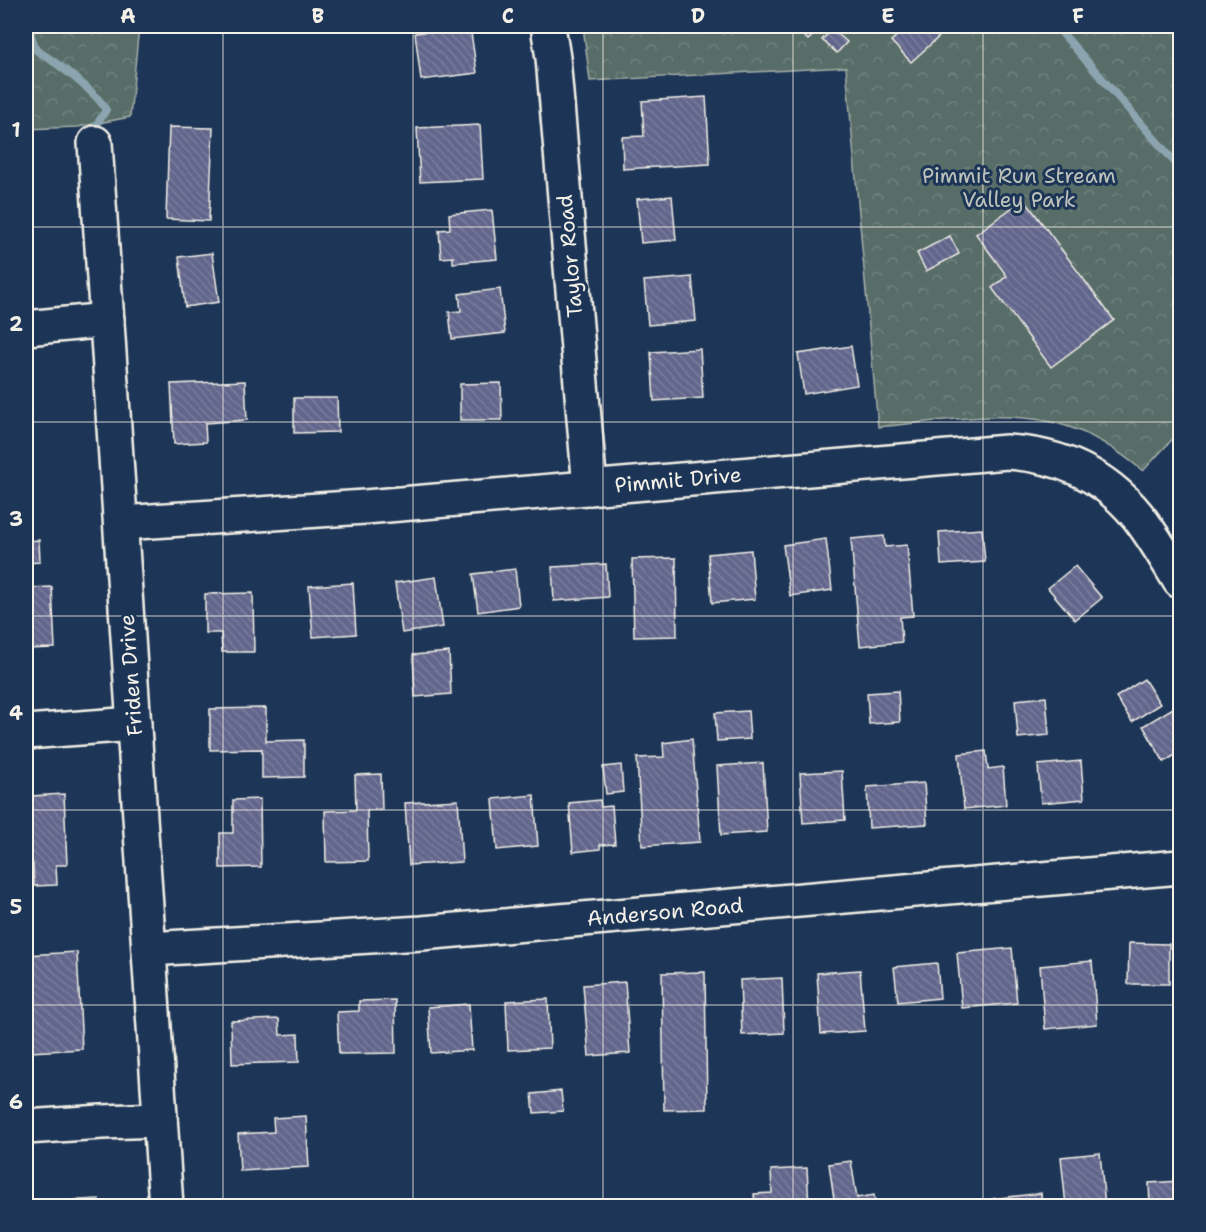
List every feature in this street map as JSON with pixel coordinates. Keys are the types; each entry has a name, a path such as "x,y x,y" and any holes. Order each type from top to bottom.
{"street":[{"name":"Taylor Road","path":"548,26 553,58 590,488"},
{"name":"Friden Drive","path":"95,143 166,1206"},
{"path":"26,328 107,320"},
{"name":"Pimmit Drive","path":"121,523 365,507 1007,452 1029,454 1063,462 1095,477 1113,491 1137,516 1180,582"},
{"path":"26,732 134,724"},
{"name":"Anderson Road","path":"149,949 422,933 1180,867"},
{"path":"26,1127 160,1120"}],"green space":[{"path":"26,26 139,26 130,117 78,127 26,129"},
{"name":"Pimmit Run Stream Valley Park","path":"583,26 1180,26 1180,431 1143,471 1095,438 1063,425 1041,420 1018,417 970,418 878,427 846,67 590,81"}],"building":[{"path":"470,26 477,73 421,80 415,33"},
{"path":"801,26 823,26 808,40 797,29"},
{"path":"908,26 951,26 911,62 891,41"},
{"path":"832,29 847,42 837,53 822,40"},
{"path":"706,97 710,164 623,169 622,137 644,136 642,101"},
{"path":"480,125 483,179 420,182 417,128"},
{"path":"169,127 213,128 209,221 166,219"},
{"path":"672,196 676,240 641,243 637,199"},
{"path":"26,197 30,197 32,251 26,251"},
{"path":"1024,199 1114,320 1051,367 992,288 1007,276 976,234"},
{"path":"492,210 497,259 453,263 453,257 441,258 439,230 450,229 449,214"},
{"path":"950,236 959,254 926,271 917,253"},
{"path":"212,253 219,302 185,307 179,257"},
{"path":"692,277 696,321 648,325 644,281"},
{"path":"500,289 505,333 452,339 449,312 461,311 459,294"},
{"path":"851,346 857,385 804,394 798,354"},
{"path":"700,349 703,398 654,401 651,352"},
{"path":"245,381 247,420 205,423 206,442 174,444 171,384"},
{"path":"501,383 502,420 460,420 460,384"},
{"path":"294,398 337,398 338,432 294,433"},
{"path":"26,407 31,407 32,439 26,439"},
{"path":"982,529 985,562 941,565 939,532"},
{"path":"884,536 885,547 907,545 913,616 900,617 902,642 860,646 851,539"},
{"path":"826,539 832,590 790,596 783,545"},
{"path":"39,540 40,562 26,563 26,541"},
{"path":"751,550 755,599 712,603 708,554"},
{"path":"676,558 677,636 634,637 632,559"},
{"path":"606,564 608,597 554,601 552,567"},
{"path":"1075,566 1102,598 1075,620 1048,588"},
{"path":"515,569 519,606 478,612 473,574"},
{"path":"436,577 443,627 402,633 395,583"},
{"path":"353,583 356,634 313,637 309,586"},
{"path":"52,587 55,648 26,649 26,588"},
{"path":"253,593 254,652 222,652 221,633 205,633 205,594"},
{"path":"449,652 451,694 415,697 413,655"},
{"path":"1144,679 1160,704 1132,722 1116,697"},
{"path":"898,691 900,722 869,724 867,693"},
{"path":"1046,697 1049,735 1018,738 1015,700"},
{"path":"266,708 266,741 304,740 304,777 262,778 262,749 210,750 210,709"},
{"path":"1173,708 1180,721 1180,752 1164,762 1143,726"},
{"path":"748,711 750,739 717,741 715,713"},
{"path":"692,739 700,842 642,846 637,758 664,757 663,743"},
{"path":"986,751 988,769 1003,767 1006,805 964,809 959,754"},
{"path":"1081,761 1084,799 1041,803 1038,765"},
{"path":"763,763 767,832 721,835 717,766"},
{"path":"621,765 623,792 606,794 603,767"},
{"path":"842,771 845,820 803,823 800,773"},
{"path":"381,774 382,810 367,810 368,861 326,862 325,811 356,810 355,775"},
{"path":"924,783 927,824 869,828 867,787"},
{"path":"64,794 67,865 56,865 57,885 34,886 33,864 26,864 26,807 32,807 31,796"},
{"path":"534,795 538,846 497,850 493,799"},
{"path":"260,799 261,867 220,868 220,833 233,833 233,800"},
{"path":"458,800 462,862 409,865 405,803"},
{"path":"600,800 601,807 612,806 615,844 600,845 600,849 573,852 569,803"},
{"path":"1129,943 1169,944 1169,984 1128,984"},
{"path":"1012,948 1017,1003 962,1008 957,953"},
{"path":"77,952 82,1049 31,1052 26,955"},
{"path":"1092,961 1097,1024 1045,1029 1040,966"},
{"path":"937,963 940,998 898,1002 894,967"},
{"path":"860,970 865,1031 821,1034 817,973"},
{"path":"705,972 707,1109 664,1110 662,973"},
{"path":"782,978 784,1033 742,1035 740,980"},
{"path":"625,982 630,1053 589,1056 583,985"},
{"path":"548,999 550,1048 508,1050 506,1001"},
{"path":"395,1000 396,1053 339,1054 337,1012 359,1011 359,1001"},
{"path":"469,1004 472,1050 431,1053 428,1007"},
{"path":"279,1019 280,1035 298,1034 299,1062 232,1064 231,1021"},
{"path":"561,1091 563,1111 534,1113 532,1094"},
{"path":"306,1116 309,1167 240,1171 238,1134 274,1132 273,1118"},
{"path":"1100,1153 1105,1206 1066,1206 1061,1157"},
{"path":"851,1161 857,1198 874,1195 876,1206 835,1206 829,1164"},
{"path":"807,1168 809,1206 755,1206 754,1194 772,1193 771,1170"},
{"path":"1180,1181 1180,1206 1150,1206 1149,1183"},
{"path":"1041,1193 1042,1206 993,1206 992,1199"},
{"path":"99,1199 99,1206 45,1206 45,1202"},
{"path":"954,1200 955,1206 915,1206"}],"waterway":[{"path":"28,26 36,50 69,73 98,98 106,110 96,126"},
{"path":"1056,26 1180,168"}]}
